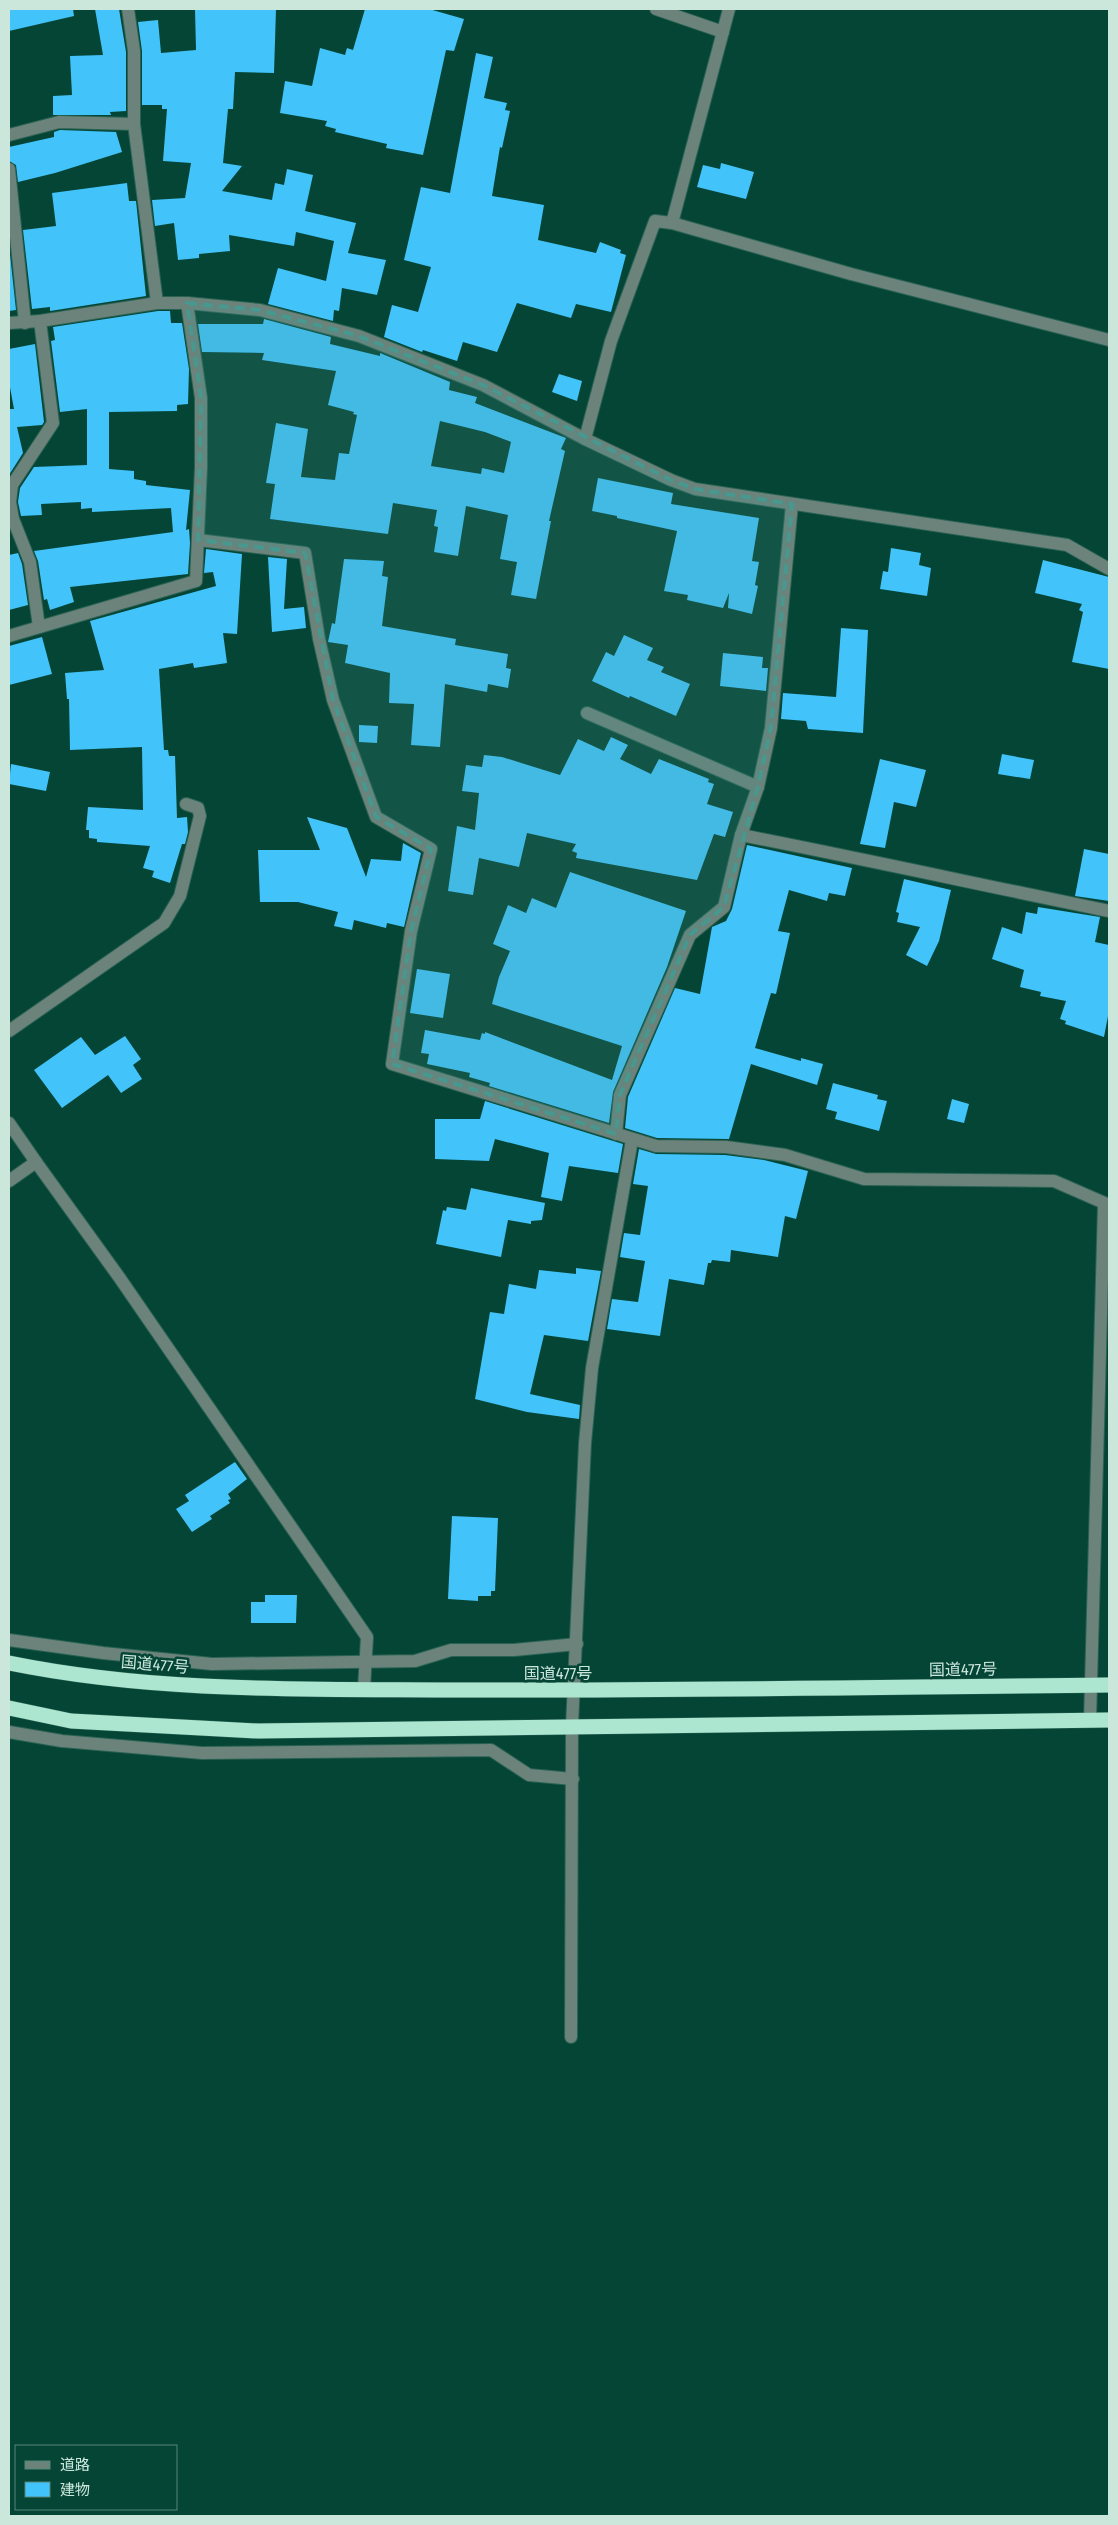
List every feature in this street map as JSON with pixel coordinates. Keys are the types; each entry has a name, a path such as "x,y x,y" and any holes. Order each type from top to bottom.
{"highway":[{"name":"国道477号","path":"9,1663 62,1674 229,1689 575,1690 1109,1685"},
{"path":"9,1708 71,1721 258,1731 1109,1720"}],"street":[{"path":"128,9 134,51 134,124 157,303"},
{"path":"656,9 723,32"},
{"path":"672,223 729,9"},
{"path":"9,135 59,122 134,124"},
{"path":"9,168 25,323"},
{"path":"585,438 610,341 655,221 672,223 851,274 1109,340"},
{"path":"9,323 40,321 157,303 187,303 260,310 359,336 482,385 671,480 695,489 1067,545 1109,569"},
{"path":"9,636 196,580 201,467 201,398 187,303"},
{"path":"39,627 30,562 13,519 10,502 12,485 53,423 40,321"},
{"path":"616,1134 620,1095 690,935 724,907 741,835 758,787 771,728 792,504"},
{"path":"198,540 305,553 319,639 333,700 376,817 431,849 411,931 392,1064 656,1146 726,1147 785,1155 864,1179 1054,1181 1107,1205 1090,1721"},
{"path":"587,713 758,787"},
{"path":"9,1031 164,923 180,896 200,816 198,808 186,804"},
{"path":"741,835 1109,911"},
{"path":"9,1123 119,1277 367,1637 364,1690"},
{"path":"571,2037 572,1726 585,1443 592,1368 632,1140"},
{"path":"9,1181 36,1162"},
{"path":"9,1640 103,1653 212,1664 416,1661 451,1650 514,1650 577,1644"},
{"path":"9,1732 62,1741 202,1753 491,1750 528,1775 573,1779"}],"highlighted area":[{"path":"187,303 260,310 359,336 483,385 671,480 695,489 792,504 771,728 758,787 724,907 690,935 620,1095 616,1134 392,1064 411,931 431,849 376,817 333,700 305,553 198,540 201,398"}],"building":[{"path":"9,9 73,9 74,16 9,31"},
{"path":"95,9 119,9 126,52 126,111 110,112 111,115 53,115 53,96 72,95 70,56 103,55"},
{"path":"195,9 276,9 274,73 235,72 233,109 228,109 223,163 242,166 222,191 272,200 275,183 284,185 287,169 313,175 305,211 356,223 348,253 386,260 377,295 342,288 339,311 334,310 333,321 268,304 278,268 326,281 334,241 296,232 294,246 229,235 230,251 199,254 199,258 178,260 174,223 155,226 152,200 185,198 191,163 163,161 167,109 162,109 162,105 142,105 142,51 138,22 158,20 161,53 196,50"},
{"path":"365,9 429,9 464,19 454,51 446,50 423,155 386,148 387,144 335,132 336,129 325,126 327,121 280,113 285,81 312,86 320,48 345,55 347,48 353,50"},
{"path":"476,53 493,57 484,98 507,103 505,110 510,111 502,148 500,147 492,196 544,205 538,240 596,253 600,242 621,250 620,253 626,255 611,312 576,304 571,318 517,303 497,352 463,342 457,361 423,350 422,352 384,337 392,305 418,312 431,267 404,260 421,187 450,193"},
{"path":"60,130 116,132 122,152 55,173 18,182 16,165 9,161 9,147 54,137 54,132"},
{"path":"721,163 754,172 746,199 697,187 703,165 720,169"},
{"path":"127,183 129,201 136,201 146,296 50,311 50,307 32,309 23,230 56,226 52,193"},
{"path":"9,245 16,310 9,311"},
{"path":"158,311 170,311 171,323 182,323 189,369 188,404 177,405 177,411 109,412 109,469 134,471 134,479 146,481 146,485 190,490 186,530 189,529 190,543 188,574 70,587 74,602 50,610 47,599 44,600 38,561 34,551 173,532 171,508 92,512 92,508 81,509 81,502 41,504 42,515 21,516 18,502 20,488 34,467 87,465 87,409 60,412 51,341 55,340 53,327"},
{"path":"264,319 331,337 330,344 380,356 380,353 450,382 449,390 477,397 475,403 566,438 561,449 565,451 549,521 551,521 536,599 511,595 517,562 500,559 508,515 466,506 458,556 434,552 438,527 434,526 437,510 393,503 388,534 270,519 275,484 266,483 276,423 308,429 301,477 335,480 339,453 349,454 357,415 353,414 354,412 328,405 336,371 262,360 264,353 202,352 198,324 263,324","holes":["440,421 485,432 511,442 504,473 482,468 481,474 431,466"]},
{"path":"35,344 44,422 42,425 17,427 23,453 9,475 9,409 14,409 9,382 9,349"},
{"path":"559,374 582,381 577,401 552,392"},
{"path":"598,478 673,493 671,504 759,518 752,561 759,562 755,585 758,586 752,614 728,608 729,593 723,608 687,600 688,595 664,591 677,531 592,511"},
{"path":"891,548 921,553 919,565 931,568 927,596 880,589 883,571 888,572"},
{"path":"206,549 242,554 237,634 223,633 227,663 194,668 193,663 159,669 164,750 168,750 169,756 175,756 177,818 187,817 188,832 185,844 182,844 170,883 152,877 154,871 143,868 150,846 97,842 97,839 89,838 89,830 86,830 88,807 143,810 142,747 70,750 69,699 67,699 65,673 104,670 90,621 216,586 213,572 204,573"},
{"path":"18,553 22,564 28,605 9,610 9,555"},
{"path":"268,557 287,559 284,609 304,607 306,628 272,632"},
{"path":"344,559 384,561 382,576 388,577 382,626 456,639 455,645 508,654 506,668 511,669 508,688 488,684 487,692 445,684 440,747 411,745 414,704 389,703 390,673 345,663 348,645 328,642 332,623 335,624"},
{"path":"1043,560 1109,577 1109,669 1072,662 1083,612 1079,610 1082,604 1035,593"},
{"path":"841,628 868,630 863,733 808,729 806,721 781,719 783,693 836,697"},
{"path":"624,635 653,648 647,660 664,667 661,672 690,684 676,716 592,681 606,652 614,656"},
{"path":"42,637 52,674 9,685 9,646"},
{"path":"723,653 763,657 762,668 768,668 766,691 720,686"},
{"path":"359,725 378,726 377,743 359,742"},
{"path":"611,737 628,745 620,759 651,774 659,759 709,779 708,782 714,784 707,804 733,812 725,837 714,834 697,880 576,858 577,853 572,851 576,844 527,833 519,867 479,858 473,895 448,891 457,826 475,830 479,793 462,791 466,765 482,767 484,755 502,757 560,775 578,739 604,751"},
{"path":"1002,754 1034,760 1030,779 998,774"},
{"path":"880,759 926,770 916,807 894,802 885,848 860,844"},
{"path":"11,764 50,772 46,791 9,784"},
{"path":"307,817 347,828 366,877 371,859 401,861 403,843 421,853 404,927 387,923 386,928 354,920 352,930 334,926 338,912 298,902 260,902 258,850 320,850"},
{"path":"747,845 852,868 845,896 829,893 827,901 789,890 778,931 790,933 776,994 771,993 755,1048 801,1061 801,1058 823,1064 817,1085 751,1064 729,1139 657,1138 625,1128 628,1097 675,988 700,994 712,927 726,921 732,909"},
{"path":"1084,849 1109,854 1109,901 1075,896"},
{"path":"570,872 686,911 667,967 613,1092 609,1123 489,1086 490,1083 469,1077 470,1073 427,1064 429,1054 421,1053 425,1030 480,1040 482,1033 485,1034 485,1032 612,1080 622,1046 492,1004 499,977 510,951 493,944 508,905 526,913 532,898 556,908"},
{"path":"904,879 951,890 939,941 927,966 906,955 920,927 897,922 899,913 896,912"},
{"path":"1038,907 1100,917 1095,942 1109,945 1109,1011 1104,1037 1065,1024 1066,1021 1060,1019 1066,1001 1040,996 1041,992 1020,987 1024,970 992,959 1002,927 1022,934 1026,912 1037,914"},
{"path":"417,969 450,974 443,1018 410,1013"},
{"path":"125,1036 141,1059 133,1065 142,1079 121,1093 108,1075 62,1108 34,1070 81,1037 95,1055"},
{"path":"833,1083 878,1095 877,1099 887,1101 879,1131 835,1119 837,1112 826,1109"},
{"path":"952,1099 969,1104 964,1123 947,1119"},
{"path":"485,1101 623,1144 618,1173 569,1166 562,1201 541,1197 549,1153 495,1139 489,1161 435,1159 435,1119 480,1119"},
{"path":"639,1149 656,1154 725,1155 764,1160 808,1171 796,1219 785,1216 778,1257 731,1250 730,1262 712,1260 711,1263 708,1263 704,1285 669,1279 660,1336 607,1329 612,1299 638,1302 645,1261 620,1257 624,1233 640,1235 648,1186 633,1184"},
{"path":"471,1188 545,1203 542,1220 531,1221 531,1224 508,1220 501,1257 436,1244 443,1210 446,1211 447,1207 466,1210"},
{"path":"576,1268 601,1271 588,1341 544,1335 530,1394 580,1405 579,1419 527,1412 475,1399 490,1312 504,1314 509,1284 536,1289 539,1270 576,1274"},
{"path":"235,1462 247,1479 228,1494 231,1499 228,1500 230,1503 210,1516 212,1519 192,1532 176,1509 189,1501 185,1495"},
{"path":"452,1516 498,1518 495,1591 491,1591 491,1596 478,1596 478,1601 448,1599"},
{"path":"265,1595 297,1595 296,1623 251,1623 251,1602 265,1602"}]}
